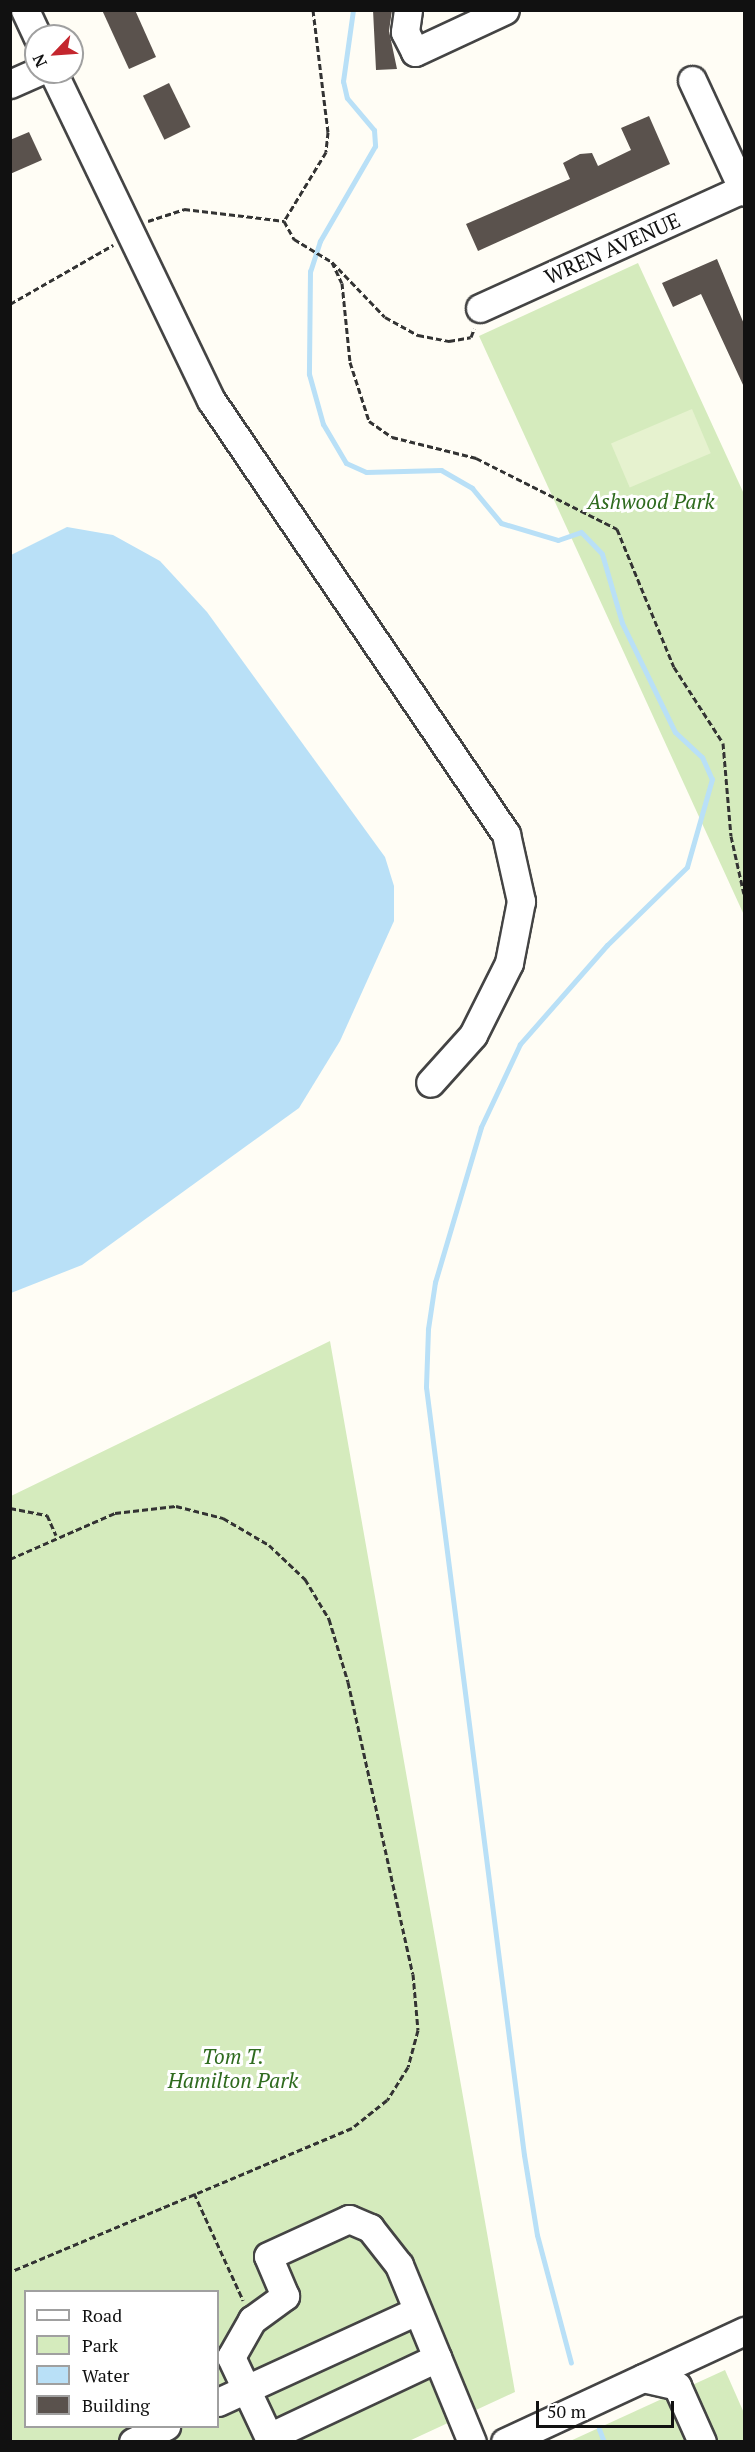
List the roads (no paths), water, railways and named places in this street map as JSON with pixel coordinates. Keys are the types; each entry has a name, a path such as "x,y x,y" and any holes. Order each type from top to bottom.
{"street":[{"path":"25,10 31,24"},
{"path":"408,10 405,32 415,52 505,10"},
{"path":"10,84 24,78"},
{"path":"692,80 744,190"},
{"path":"59,84 184,351 233,437 506,834 521,901 509,963 473,1035 430,1083"},
{"name":"WREN AVENUE","path":"480,308 744,190"},
{"path":"437,2358 270,2440 231,2357 252,2320 285,2296 268,2256 349,2219 370,2228 399,2265 472,2442"},
{"path":"219,2402 417,2311"},
{"path":"505,2442 744,2331"},
{"path":"643,2378 677,2386 702,2442"},
{"path":"132,2442 163,2428"},
{"path":"165,2428 171,2442"}],"water":[{"path":"67,527 113,535 160,561 207,612 385,857 394,886 394,921 340,1041 299,1108 82,1265 11,1293 11,555"}],"waterway":[{"path":"353,10 343,81 347,98 374,130 375,146 320,241 310,271 309,374 323,424 346,463 366,472 441,470 472,488 501,523 558,540 581,532 602,554 622,623 675,732 702,757 712,779 687,867 607,945 520,1044 481,1127 435,1282 428,1329 426,1387 524,2155 537,2235 571,2363"},
{"path":"599,2429 604,2442"}],"park label":[{"name":"Ashwood Park","path":"651,501"},
{"name":"Tom T. Hamilton Park","path":"233,2068"}]}
